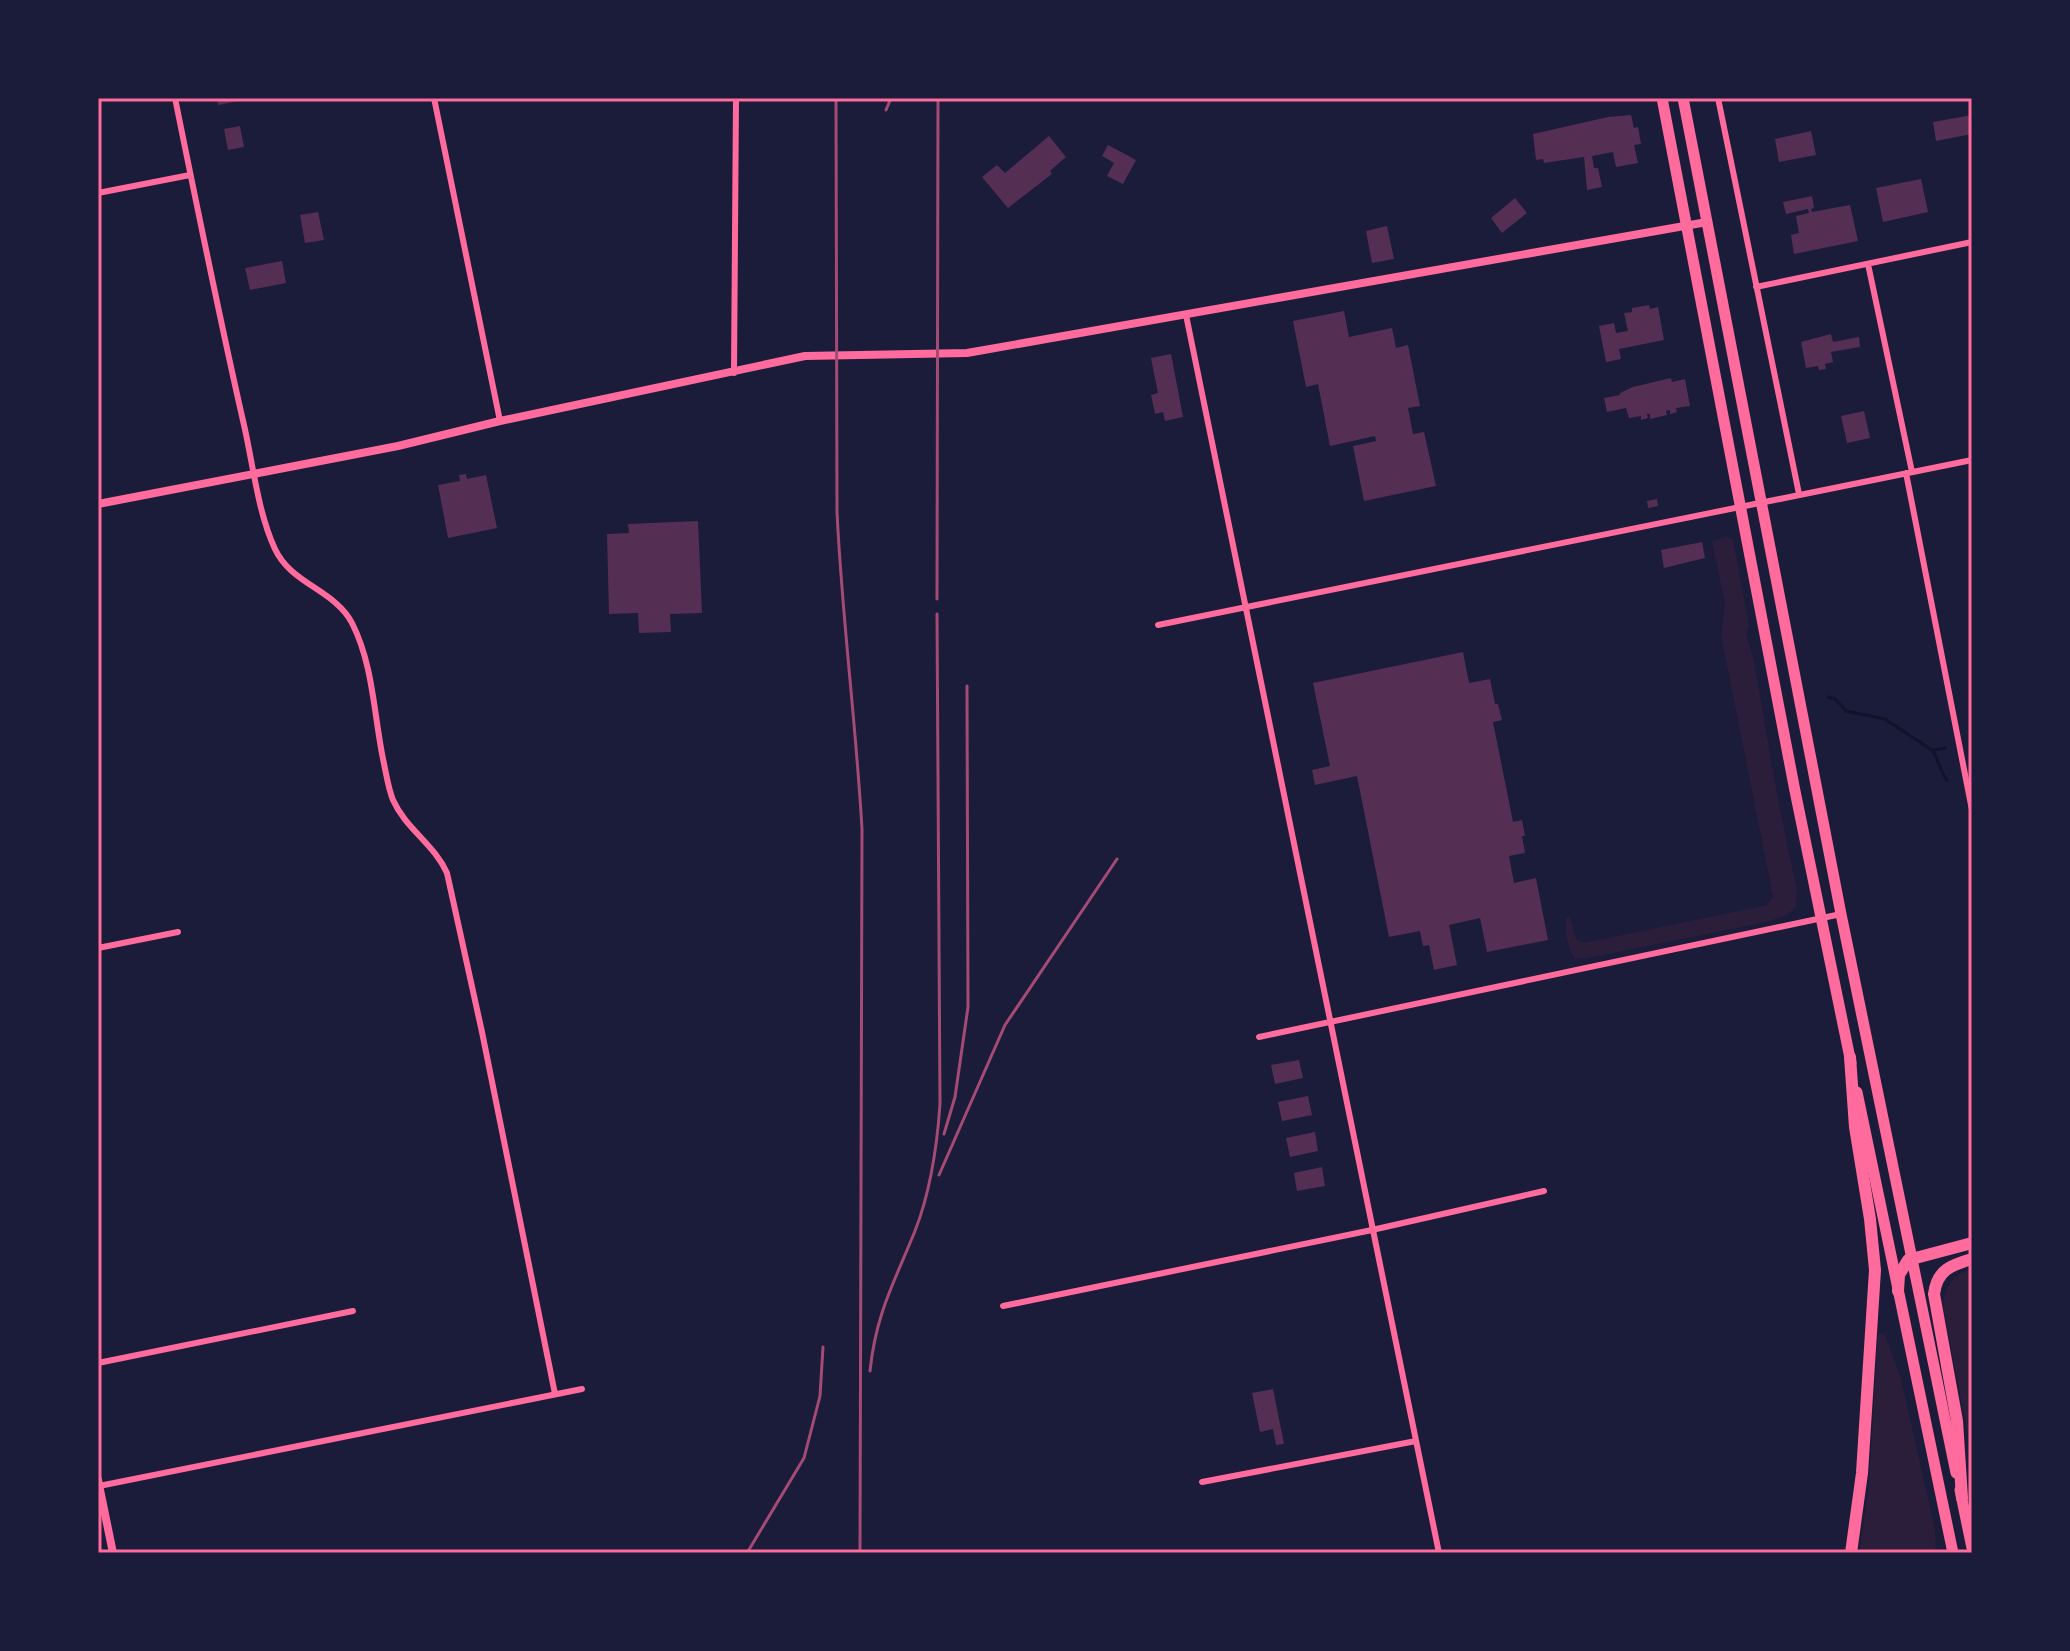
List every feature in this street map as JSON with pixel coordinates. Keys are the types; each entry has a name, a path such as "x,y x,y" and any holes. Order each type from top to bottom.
{"highway":[{"path":"1662,98 1821,918 1953,1553"},
{"path":"1683,98 1841,914 1972,1548"},
{"path":"1850,1057 1855,1127 1875,1270 1862,1473 1851,1553"},
{"path":"1898,1291 1900,1271 1912,1257 1972,1243"},
{"path":"1962,1498 1957,1421 1934,1294 1941,1272 1972,1259"}],"street":[{"path":"175,98 255,473 275,550 287,567 342,609 351,620 366,665 393,799 405,821 439,855 447,873 555,1394"},
{"path":"434,98 500,421"},
{"path":"734,373 736,98"},
{"path":"1718,98 1799,494"},
{"path":"98,193 190,175"},
{"path":"98,504 398,446 805,356 967,353 1707,222"},
{"path":"1756,287 1972,242"},
{"path":"1868,264 1972,810"},
{"path":"1186,315 1439,1553"},
{"path":"1158,625 1972,460"},
{"path":"1259,1037 1841,914"},
{"path":"98,948 178,932"},
{"path":"1003,1306 1544,1191"},
{"path":"98,1363 353,1311"},
{"path":"113,1553 99,1483 582,1389"},
{"path":"1202,1482 1416,1441"}],"shaded area":[{"path":"1727,536 1733,540 1749,625 1746,634 1754,661 1797,891 1796,907 1785,916 1766,922 1576,960 1566,934 1566,918 1570,916 1576,939 1584,943 1767,905 1773,897 1721,636 1725,603 1712,542"},
{"path":"1972,1269 1972,1458 1943,1306 1951,1282 1959,1274"},
{"path":"1878,1332 1885,1335 1901,1378 1935,1530 1936,1553 1859,1553 1869,1485"}],"building":[{"path":"217,98 249,98 249,99 218,105"},
{"path":"1631,115 1634,128 1638,127 1641,144 1634,145 1638,163 1616,167 1613,152 1592,156 1602,187 1587,190 1584,157 1544,163 1543,159 1536,160 1533,134 1608,117"},
{"path":"1972,115 1972,134 1936,141 1933,122"},
{"path":"240,126 244,147 228,150 224,129"},
{"path":"1811,131 1816,155 1779,162 1775,139"},
{"path":"1049,136 1066,157 1050,171 1052,174 1008,208 982,177 997,165 1005,173"},
{"path":"1108,145 1136,160 1123,184 1107,176 1114,163 1102,156"},
{"path":"1921,179 1928,212 1883,222 1876,188"},
{"path":"1812,196 1812,212 1850,205 1858,241 1794,254 1791,235 1799,233 1796,216 1809,213 1808,209 1786,214 1783,202"},
{"path":"1515,198 1527,213 1502,233 1491,218"},
{"path":"318,212 324,240 305,243 300,215"},
{"path":"1387,226 1394,259 1372,263 1366,231"},
{"path":"282,261 286,283 250,290 245,268"},
{"path":"1649,305 1650,309 1658,307 1664,340 1619,349 1621,359 1606,362 1599,326 1614,323 1616,333 1628,331 1624,313"},
{"path":"1344,311 1349,337 1392,328 1396,348 1408,345 1420,406 1408,408 1413,434 1424,432 1436,486 1364,501 1353,446 1376,441 1375,436 1330,446 1318,384 1306,387 1293,321"},
{"path":"1831,334 1833,342 1859,337 1860,347 1831,352 1833,362 1825,364 1826,369 1819,370 1818,366 1806,368 1801,342"},
{"path":"1171,354 1183,417 1165,421 1163,412 1155,414 1151,395 1158,393 1151,358"},
{"path":"1671,378 1672,382 1685,379 1690,406 1676,408 1677,412 1670,414 1670,410 1666,411 1667,415 1650,419 1650,414 1647,414 1648,418 1641,420 1641,416 1629,418 1626,408 1607,412 1604,398"},
{"path":"1864,411 1870,438 1847,443 1841,416"},
{"path":"466,474 467,479 486,475 497,528 448,538 438,485 460,481 459,475"},
{"path":"1657,499 1658,506 1648,508 1647,501"},
{"path":"698,521 702,613 670,614 671,632 639,633 638,613 609,614 607,534 629,533 628,524"},
{"path":"1702,542 1705,558 1664,568 1661,550"},
{"path":"1463,652 1469,683 1490,679 1495,704 1498,704 1502,720 1493,722 1513,822 1522,820 1525,836 1522,836 1525,853 1509,856 1514,883 1536,878 1548,940 1487,952 1480,918 1449,925 1457,965 1434,970 1429,945 1423,946 1420,931 1389,937 1357,776 1315,785 1312,770 1330,766 1313,683"},
{"path":"1299,1060 1303,1078 1275,1084 1271,1065"},
{"path":"1308,1096 1312,1115 1282,1121 1278,1102"},
{"path":"1315,1132 1318,1151 1290,1157 1286,1138"},
{"path":"1322,1167 1325,1186 1297,1191 1294,1173"},
{"path":"1273,1389 1284,1444 1276,1445 1273,1429 1260,1432 1252,1393"}],"waterway":[{"path":"1828,697 1835,699 1846,711 1885,719 1932,750 1947,780"},
{"path":"1933,750 1945,748"}],"railway":[{"path":"836,98 837,512 862,829 860,1553"},
{"path":"886,110 891,98"},
{"path":"937,599 938,98"},
{"path":"870,1371 881,1315 925,1200 939,1120 937,614"},
{"path":"944,1134 955,1097 968,1007 967,686"},
{"path":"939,1175 1005,1025 1117,859"},
{"path":"747,1553 804,1458 820,1396 823,1347"}]}
